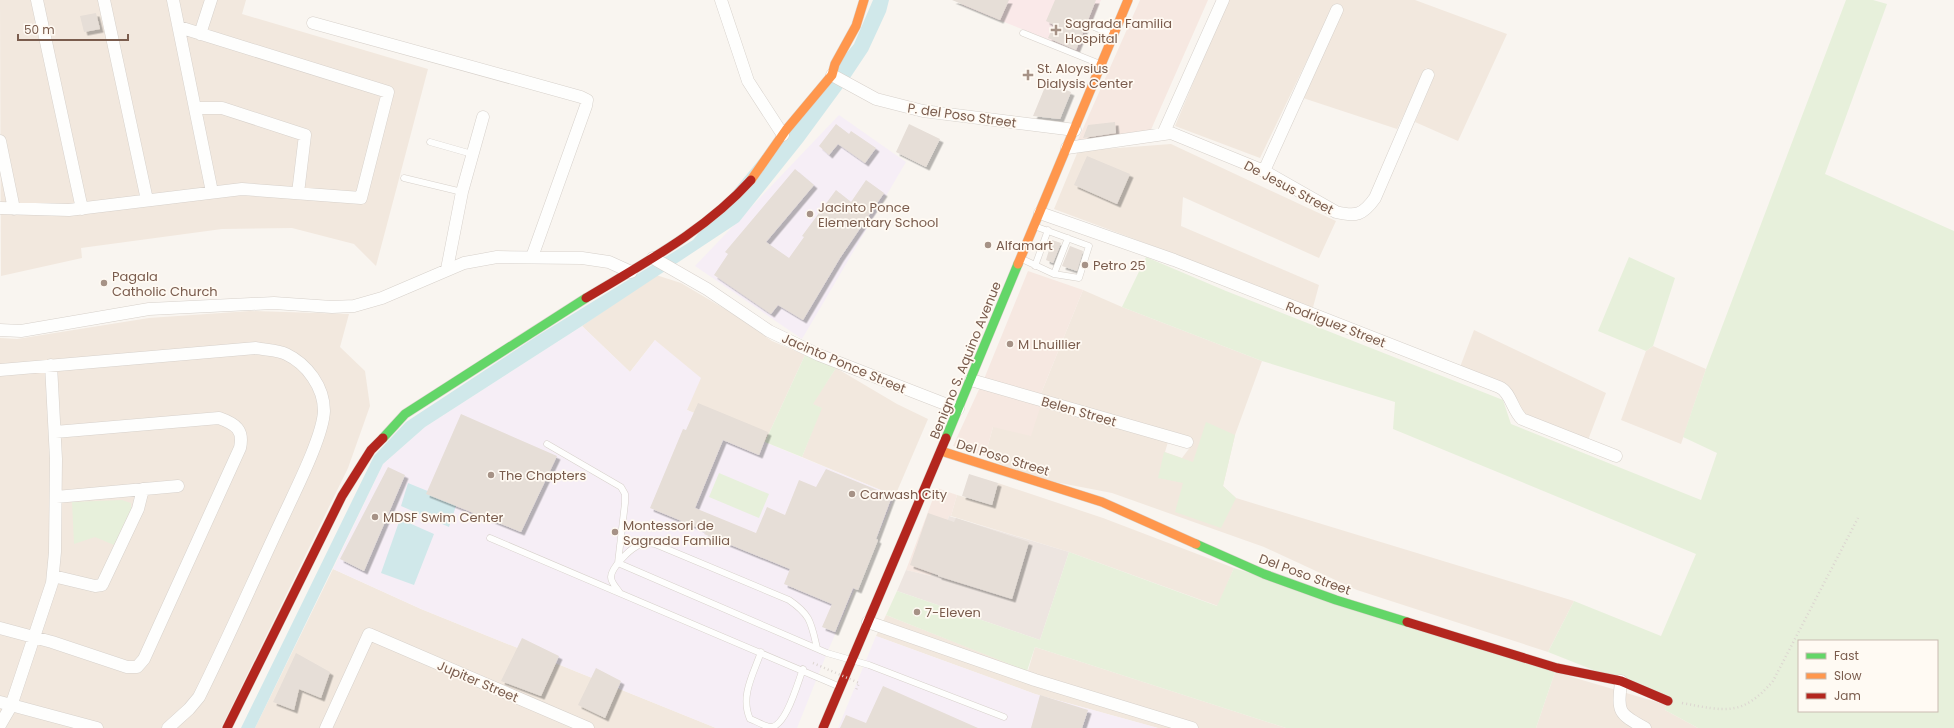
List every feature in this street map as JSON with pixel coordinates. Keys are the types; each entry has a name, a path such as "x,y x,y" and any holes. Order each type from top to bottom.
{"street":[{"path":"37,0 82,209"},
{"path":"104,0 148,200"},
{"path":"173,0 212,192"},
{"path":"200,34 211,0"},
{"path":"721,0 748,81 783,135"},
{"path":"227,728 342,496 370,450 405,414 533,331 680,241 735,198 754,177 783,135 832,75 835,64 856,26 864,0"},
{"name":"Benigno S. Aquino Avenue","path":"823,728 941,452 1128,0"},
{"path":"1162,134 1223,0"},
{"path":"1264,171 1336,10"},
{"path":"313,23 581,97 586,100 586,106 532,257"},
{"path":"0,208 82,209 242,189 361,198 388,92 179,27"},
{"name":"De Jesus Street","path":"1067,148 1162,134 1180,135 1264,171 1336,212 1348,215 1357,215 1367,209 1375,198 1428,74"},
{"name":"P. del Poso Street","path":"832,75 876,99 922,111 1075,130"},
{"path":"196,108 222,108 304,135 298,193"},
{"path":"447,269 462,192 483,117"},
{"path":"0,140 14,209"},
{"name":"Rodriguez Street","path":"1040,213 1174,260 1504,389 1516,413 1522,420 1616,456"},
{"path":"0,330 21,331 149,310 274,303 332,307 354,306 382,298 464,263 497,257 582,258 609,262 631,272"},
{"name":"Jacinto Ponce Street","path":"652,258 707,288 769,331 819,355 958,409"},
{"path":"0,370 256,348 285,353 306,367 322,396 324,410 323,423 303,474 221,651 199,697 189,709 168,728"},
{"path":"0,725 6,704 34,637 52,583 55,552 56,497 52,365"},
{"name":"Belen Street","path":"971,380 1187,442"},
{"path":"0,628 34,637 127,667 137,667 144,659 240,448 242,439 236,426 220,418 55,432"},
{"name":"Del Poso Street","path":"941,452 1102,502 1264,574 1336,600 1557,668 1621,681 1668,701"},
{"path":"56,497 178,486"},
{"path":"53,576 95,586 102,585 138,509 143,489"},
{"path":"868,622 1035,680 1178,726 1192,728"},
{"name":"Jupiter Street","path":"326,728 369,634 588,728"},
{"path":"1621,681 1619,700 1622,713 1625,717 1645,728"},
{"path":"6,704 97,728"}],"lane":[{"path":"1087,24 1114,35"},
{"path":"1023,33 1102,65"},
{"path":"430,142 472,154"},
{"path":"404,178 462,192"},
{"path":"1021,258 1054,274 1078,278 1089,246 1034,226"},
{"path":"1035,266 1048,230"},
{"path":"1054,274 1068,238"},
{"path":"547,444 622,487 625,494 625,503 618,563"},
{"path":"490,538 803,669 841,687"},
{"path":"621,594 612,582 611,575 618,563 636,546 648,543 655,544 782,597 802,609 810,620 816,648"},
{"path":"618,563 816,648 869,665 1004,717"},
{"path":"761,652 746,694 745,708 750,719 771,728 777,726 784,719 803,669"}],"path":[{"path":"1668,701 1719,710 1733,709 1742,707 1763,693 1774,681 1858,518"},
{"path":"813,663 859,683 856,690"}],"shaded area":[{"path":"0,0 246,0 242,14 428,69 376,266 354,244 292,228 222,229 81,248 82,258 1,276"},
{"name":"Sagrada Familia Hospital","path":"963,0 1101,0 1079,52 962,5"},
{"path":"1140,0 1208,0 1150,132 1077,142"},
{"path":"1228,0 1415,0 1507,34 1458,141 1415,122 1435,74 1426,68 1397,129 1300,97 1343,9 1334,4 1260,158 1175,126"},
{"name":"Jacinto Ponce Elementary School","path":"839,115 906,162 802,339 695,266"},
{"path":"1171,144 1336,221 1319,258 1183,197 1181,226 1319,285 1312,311 1177,255 1054,209 1078,151"},
{"path":"1028,271 1083,290 1040,396 984,379"},
{"path":"656,275 681,283 730,312 772,341 805,355 765,442 687,410 655,340 630,372 582,326"},
{"path":"1083,290 1122,307 1262,361 1235,435 1223,486 1236,498 1574,601 1548,652 1357,590 1264,547 1112,493 1024,476 985,456 993,427 1041,405 1168,442 1165,452 1182,458 1194,442 1040,396"},
{"path":"250,311 349,314 340,347 365,371 370,406 348,468 221,728 0,728 0,338 17,339 149,318"},
{"name":"Montessori de Sagrada Familia","path":"582,326 630,372 655,340 701,378 687,410 895,496 827,653 797,728 716,728 421,609 333,569 383,464 425,427"},
{"path":"1474,330 1606,393 1588,440 1523,420 1508,389 1460,367"},
{"path":"1653,346 1706,369 1681,444 1621,420 1646,351"},
{"path":"836,368 897,404 928,419 895,496 802,457 821,408 812,404"},
{"path":"981,385 1041,405 1031,436 993,427 985,456 953,446"},
{"path":"998,483 1103,518 1234,568 1218,606 1069,552 951,516 957,495 992,505"},
{"path":"937,488 957,495 931,576 906,570"},
{"path":"949,516 1069,552 1040,640 897,591 906,570 931,576"},
{"path":"333,569 421,609 716,728 255,728"},
{"path":"886,615 1028,671 1035,647 1286,728 1158,728 1035,694 876,636"},
{"path":"876,636 1035,694 1158,728 838,728"},
{"path":"1555,672 1667,705 1665,710 1698,728 1536,728"}],"green space":[{"path":"1846,0 1873,0 1887,4 1825,174 1954,231 1954,728 1698,728 1665,710 1668,697 1548,652 1574,601 1661,636 1696,554 1393,429 1395,402 1262,361 1122,307 1146,257 1226,291 1503,400 1511,424 1701,500 1717,453 1683,437 1706,369"},
{"path":"1629,257 1675,278 1653,346 1646,351 1598,331"},
{"path":"805,355 836,368 813,404 822,408 802,457 765,442"},
{"path":"1206,422 1235,435 1223,486 1236,498 1221,528 1175,512 1183,483 1158,478 1164,452 1193,462"},
{"path":"719,473 769,494 759,518 709,497"},
{"path":"122,500 131,503 131,509 114,545 95,537 74,544 72,502"},
{"path":"1069,552 1217,606 1234,568 1555,672 1536,728 1286,728 1035,647 1027,671 886,615 897,591 1040,640"}],"water":[{"path":"873,0 889,0 886,12 868,51 803,142 739,222 582,326 425,427 383,464 255,728 241,728 374,456 406,422 537,336 693,240 854,44"},
{"path":"408,483 457,503 449,527 401,506"},
{"path":"400,519 434,534 414,585 381,573"}],"building":[{"path":"952,0 1009,0 1000,20"},
{"path":"1055,0 1096,0 1088,20 1083,23 1085,28 1076,50 1048,38 1054,25 1046,21"},
{"path":"96,13 100,29 84,32 80,16"},
{"path":"1047,82 1071,92 1060,119 1033,116"},
{"path":"1115,122 1116,133 1083,138 1088,125"},
{"path":"836,124 849,134 851,131 876,148 865,163 838,144 829,155 819,146"},
{"path":"909,124 940,139 926,167 896,152"},
{"path":"1087,156 1130,174 1117,204 1074,185"},
{"path":"795,169 814,185 766,242 789,258 804,237 802,236 836,190 851,202 866,180 884,193 840,258 803,320 778,305 771,314 714,275 728,254 725,252"},
{"path":"1052,240 1061,243 1053,263 1046,260"},
{"path":"1070,246 1083,251 1077,271 1062,266"},
{"path":"698,403 768,432 759,455 723,440 695,508 756,533 767,507 785,515 799,480 816,487 826,469 892,496 876,539 878,540 858,590 853,588 835,632 822,627 832,604 784,584 790,569 704,534 706,531 650,508 683,429 686,430"},
{"name":"The Chapters","path":"461,414 557,456 521,532 426,494"},
{"name":"MDSF Swim Center","path":"388,467 405,475 364,571 340,559"},
{"path":"969,474 998,483 992,505 962,496"},
{"path":"928,513 954,522 956,518 1029,542 1012,599 938,576 910,565"},
{"path":"522,638 559,656 541,696 501,681"},
{"path":"296,653 330,672 321,698 299,689 294,710 273,702"},
{"path":"596,668 621,681 605,718 578,705"},
{"path":"883,686 978,728 840,728 846,715 866,723"},
{"path":"1040,695 1088,710 1082,728 1031,728"}],"traffic: fast":[{"path":"946,438 1018,264"},
{"path":"383,438 405,414 586,298"},
{"path":"1196,544 1264,574 1336,600 1407,622"}],"traffic: slow":[{"path":"751,180 786,130 832,75 835,64 856,26 864,0"},
{"path":"1018,264 1128,0"},
{"path":"941,451 1102,502 1196,544"}],"traffic: jam":[{"path":"586,298 652,259 694,231 714,215 751,180"},
{"path":"227,728 342,496 371,450 383,438"},
{"path":"823,728 946,438"},
{"path":"1407,622 1557,668 1621,681 1668,701"}],"place":[{"name":"Sagrada Familia Hospital","path":"1056,30"},
{"name":"St. Aloysius Dialysis Center","path":"1028,75"},
{"name":"Jacinto Ponce Elementary School","path":"810,214"},
{"name":"Alfamart","path":"988,245"},
{"name":"Petro 25","path":"1085,265"},
{"name":"Pagala Catholic Church","path":"104,283"},
{"name":"M Lhuillier","path":"1010,344"},
{"name":"The Chapters","path":"491,475"},
{"name":"Carwash City","path":"852,494"},
{"name":"MDSF Swim Center","path":"375,517"},
{"name":"Montessori de Sagrada Familia","path":"615,532"},
{"name":"7-Eleven","path":"917,612"}]}
